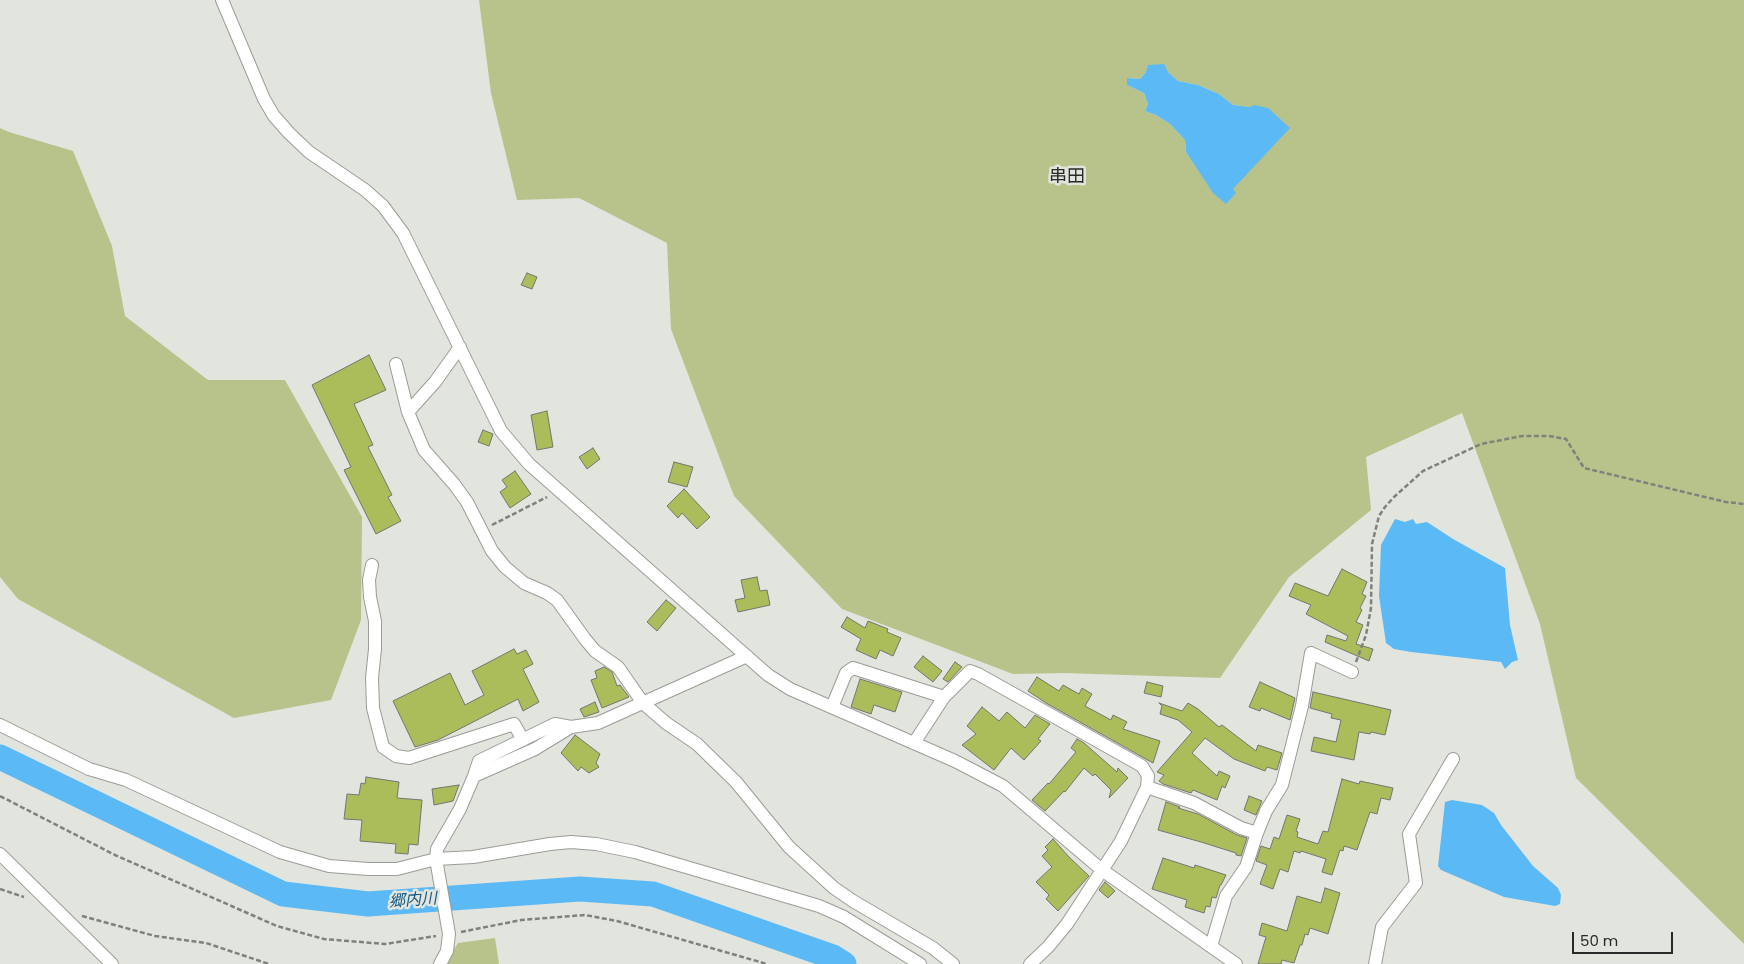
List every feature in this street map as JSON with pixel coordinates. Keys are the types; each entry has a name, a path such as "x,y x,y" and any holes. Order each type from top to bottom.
{"street":[{"path":"222,0 264,99 274,116 309,152 365,190 383,206 402,233 501,431 528,464 768,675 790,689 914,743 1003,786 1102,870 1236,964"},
{"path":"408,412 436,382 460,347"},
{"path":"396,364 408,412 424,450 467,502 492,551 505,567 524,583 547,593 557,600 595,651 618,667 643,703 666,723 698,744 736,782 789,847 834,888 934,948 953,964"},
{"path":"372,565 369,580 375,621 372,678 373,708 383,747 396,756 409,758 514,724 523,740"},
{"path":"1211,946 1226,896 1246,867 1266,811 1282,785 1302,706 1310,653 1352,672"},
{"path":"440,964 447,951 449,934 437,862 437,849 460,809 479,761 555,724 571,727 598,723 747,656"},
{"path":"832,707 846,673 853,668 944,697"},
{"path":"914,743 944,697 970,671 1142,766 1148,776 1147,786 1121,841 1067,924 1048,947 1030,964"},
{"path":"0,725 89,770 126,780 280,852 329,866 397,869 550,844 571,842 596,844 635,852 819,906 844,917 920,964"},
{"path":"474,776 534,749 571,727"},
{"path":"1375,964 1382,927 1416,883 1409,834 1453,759"},
{"path":"1147,786 1194,803 1241,828 1257,833"},
{"path":"0,854 112,964"}],"path":[{"path":"1352,672 1366,635 1371,608 1372,544 1379,516 1394,497 1423,471 1481,444 1522,436 1549,436 1566,439 1584,468 1726,502 1744,504"},
{"path":"481,528 496,524 559,490"},
{"path":"0,796 115,855 277,926 324,940 385,944 520,920 585,915 617,920 767,964"},
{"path":"0,889 28,898"},
{"path":"82,916 155,936 206,943 269,964"}],"green space":[{"path":"479,0 1744,0 1744,944 1576,778 1540,624 1462,413 1366,457 1371,510 1289,577 1220,678 1063,673 1013,674 842,609 734,496 671,329 667,243 579,198 517,200 491,93","holes":["1146,72 1168,72 1178,81 1198,85 1219,94 1233,105 1250,107 1233,189 1197,168 1186,152 1185,140 1170,124 1156,115 1145,111 1148,104 1144,93 1127,85 1128,78 1140,79"]},
{"path":"0,128 73,151 112,246 125,316 208,380 285,380 362,517 361,620 331,700 234,718 18,599 0,577"},
{"path":"495,938 499,964 445,964 458,943"}],"water":[{"path":"1164,64 1168,72 1178,81 1198,85 1219,94 1233,105 1250,107 1254,105 1268,108 1290,128 1233,189 1236,193 1226,204 1213,193 1186,152 1185,140 1170,124 1156,115 1145,111 1148,104 1144,93 1127,85 1127,78 1140,79 1146,72 1148,65"},
{"path":"1395,519 1405,522 1413,519 1416,524 1427,522 1505,568 1510,625 1518,660 1512,662 1505,669 1501,662 1411,652 1394,649 1386,643 1379,596 1381,545"},
{"path":"1452,800 1482,805 1494,813 1533,866 1558,888 1561,895 1560,904 1555,906 1504,897 1441,870 1438,866 1445,802"}],"building":[{"path":"527,273 537,277 532,289 521,285"},
{"path":"369,355 386,390 354,404 373,445 368,447 392,495 388,497 401,521 376,534 344,470 351,467 312,385"},
{"path":"547,411 553,447 537,450 531,415"},
{"path":"483,430 493,434 489,446 478,442"},
{"path":"593,448 600,459 587,469 579,457"},
{"path":"674,462 693,467 687,487 668,482"},
{"path":"515,471 531,494 510,508 500,492 507,487 502,480"},
{"path":"684,489 710,517 697,529 682,513 678,518 667,506"},
{"path":"1342,569 1367,582 1362,594 1366,596 1356,622 1363,625 1356,644 1373,649 1369,661 1325,642 1327,635 1346,641 1348,636 1306,614 1311,605 1289,596 1295,583 1328,596"},
{"path":"757,577 760,591 767,590 770,605 738,612 735,600 745,598 741,580"},
{"path":"666,600 676,608 657,631 647,622"},
{"path":"847,617 865,628 868,621 888,629 887,632 901,638 893,656 880,650 876,659 856,650 861,639 841,627"},
{"path":"514,649 517,654 526,650 533,664 523,669 539,702 523,711 518,699 438,740 415,747 393,701 450,673 465,705 484,695 472,671"},
{"path":"923,656 942,671 933,682 914,667"},
{"path":"955,662 962,667 948,682 943,679"},
{"path":"604,667 612,672 617,686 620,685 629,697 602,708 591,680 597,678 595,671"},
{"path":"1037,677 1059,691 1063,685 1079,694 1082,688 1092,694 1085,706 1111,720 1113,715 1127,722 1123,729 1160,741 1153,763 1028,691"},
{"path":"860,679 902,692 895,712 874,705 871,714 851,707"},
{"path":"1147,682 1163,686 1161,697 1144,693"},
{"path":"1260,682 1295,698 1290,720 1261,708 1260,711 1249,707"},
{"path":"1313,692 1391,710 1385,735 1359,732 1354,760 1311,751 1314,737 1336,742 1341,720 1331,718 1332,714 1310,708"},
{"path":"595,702 599,712 584,717 580,709"},
{"path":"1159,703 1182,711 1188,703 1219,727 1222,725 1256,751 1258,745 1282,753 1277,770 1267,767 1265,771 1234,759 1205,738 1192,753 1217,776 1219,771 1230,776 1225,788 1222,786 1217,800 1193,790 1191,793 1163,784 1159,781 1164,775 1157,772 1192,732 1178,720 1160,714 1162,706"},
{"path":"982,707 999,721 1007,712 1025,728 1035,715 1050,724 1038,739 1041,741 1024,760 1011,748 994,770 962,745 976,734 967,726"},
{"path":"575,735 600,754 596,763 599,767 589,773 581,767 578,771 561,753"},
{"path":"1077,739 1117,772 1118,768 1128,778 1109,798 1111,790 1095,774 1093,776 1084,768 1065,792 1045,811 1032,800 1049,784 1076,752 1071,748"},
{"path":"366,777 399,782 397,798 422,800 418,845 409,844 408,854 395,853 396,844 360,841 362,820 344,819 347,794 359,795 361,783 365,784"},
{"path":"1342,779 1359,784 1360,781 1393,788 1390,800 1381,798 1377,814 1370,812 1357,850 1344,846 1343,851 1340,850 1332,875 1322,872 1326,859 1301,851 1300,853 1294,851 1288,872 1280,869 1273,889 1260,884 1267,865 1256,861 1261,846 1270,849 1274,837 1279,839 1287,815 1300,819 1296,831 1298,832 1297,837 1318,844 1323,831 1328,832"},
{"path":"459,785 453,801 434,805 432,789"},
{"path":"1249,796 1262,801 1256,815 1244,810"},
{"path":"1166,802 1198,814 1237,835 1247,838 1241,856 1158,830"},
{"path":"1053,839 1089,876 1058,911 1046,899 1049,895 1036,882 1052,867 1042,856 1048,850 1045,847"},
{"path":"1163,858 1194,868 1195,865 1226,875 1220,885 1216,898 1212,897 1210,907 1206,906 1204,913 1185,907 1187,900 1152,889"},
{"path":"1105,882 1115,891 1108,898 1099,890"},
{"path":"1325,888 1340,893 1328,934 1310,928 1308,935 1305,934 1294,963 1282,960 1281,964 1258,964 1266,937 1259,935 1262,923 1287,931 1297,896 1321,903"}],"waterway":[{"name":"郷内川","path":"0,757 283,894 368,904 580,889 653,894 833,957 844,964"}],"district":[{"name":"串田","path":"1067,177"}]}
